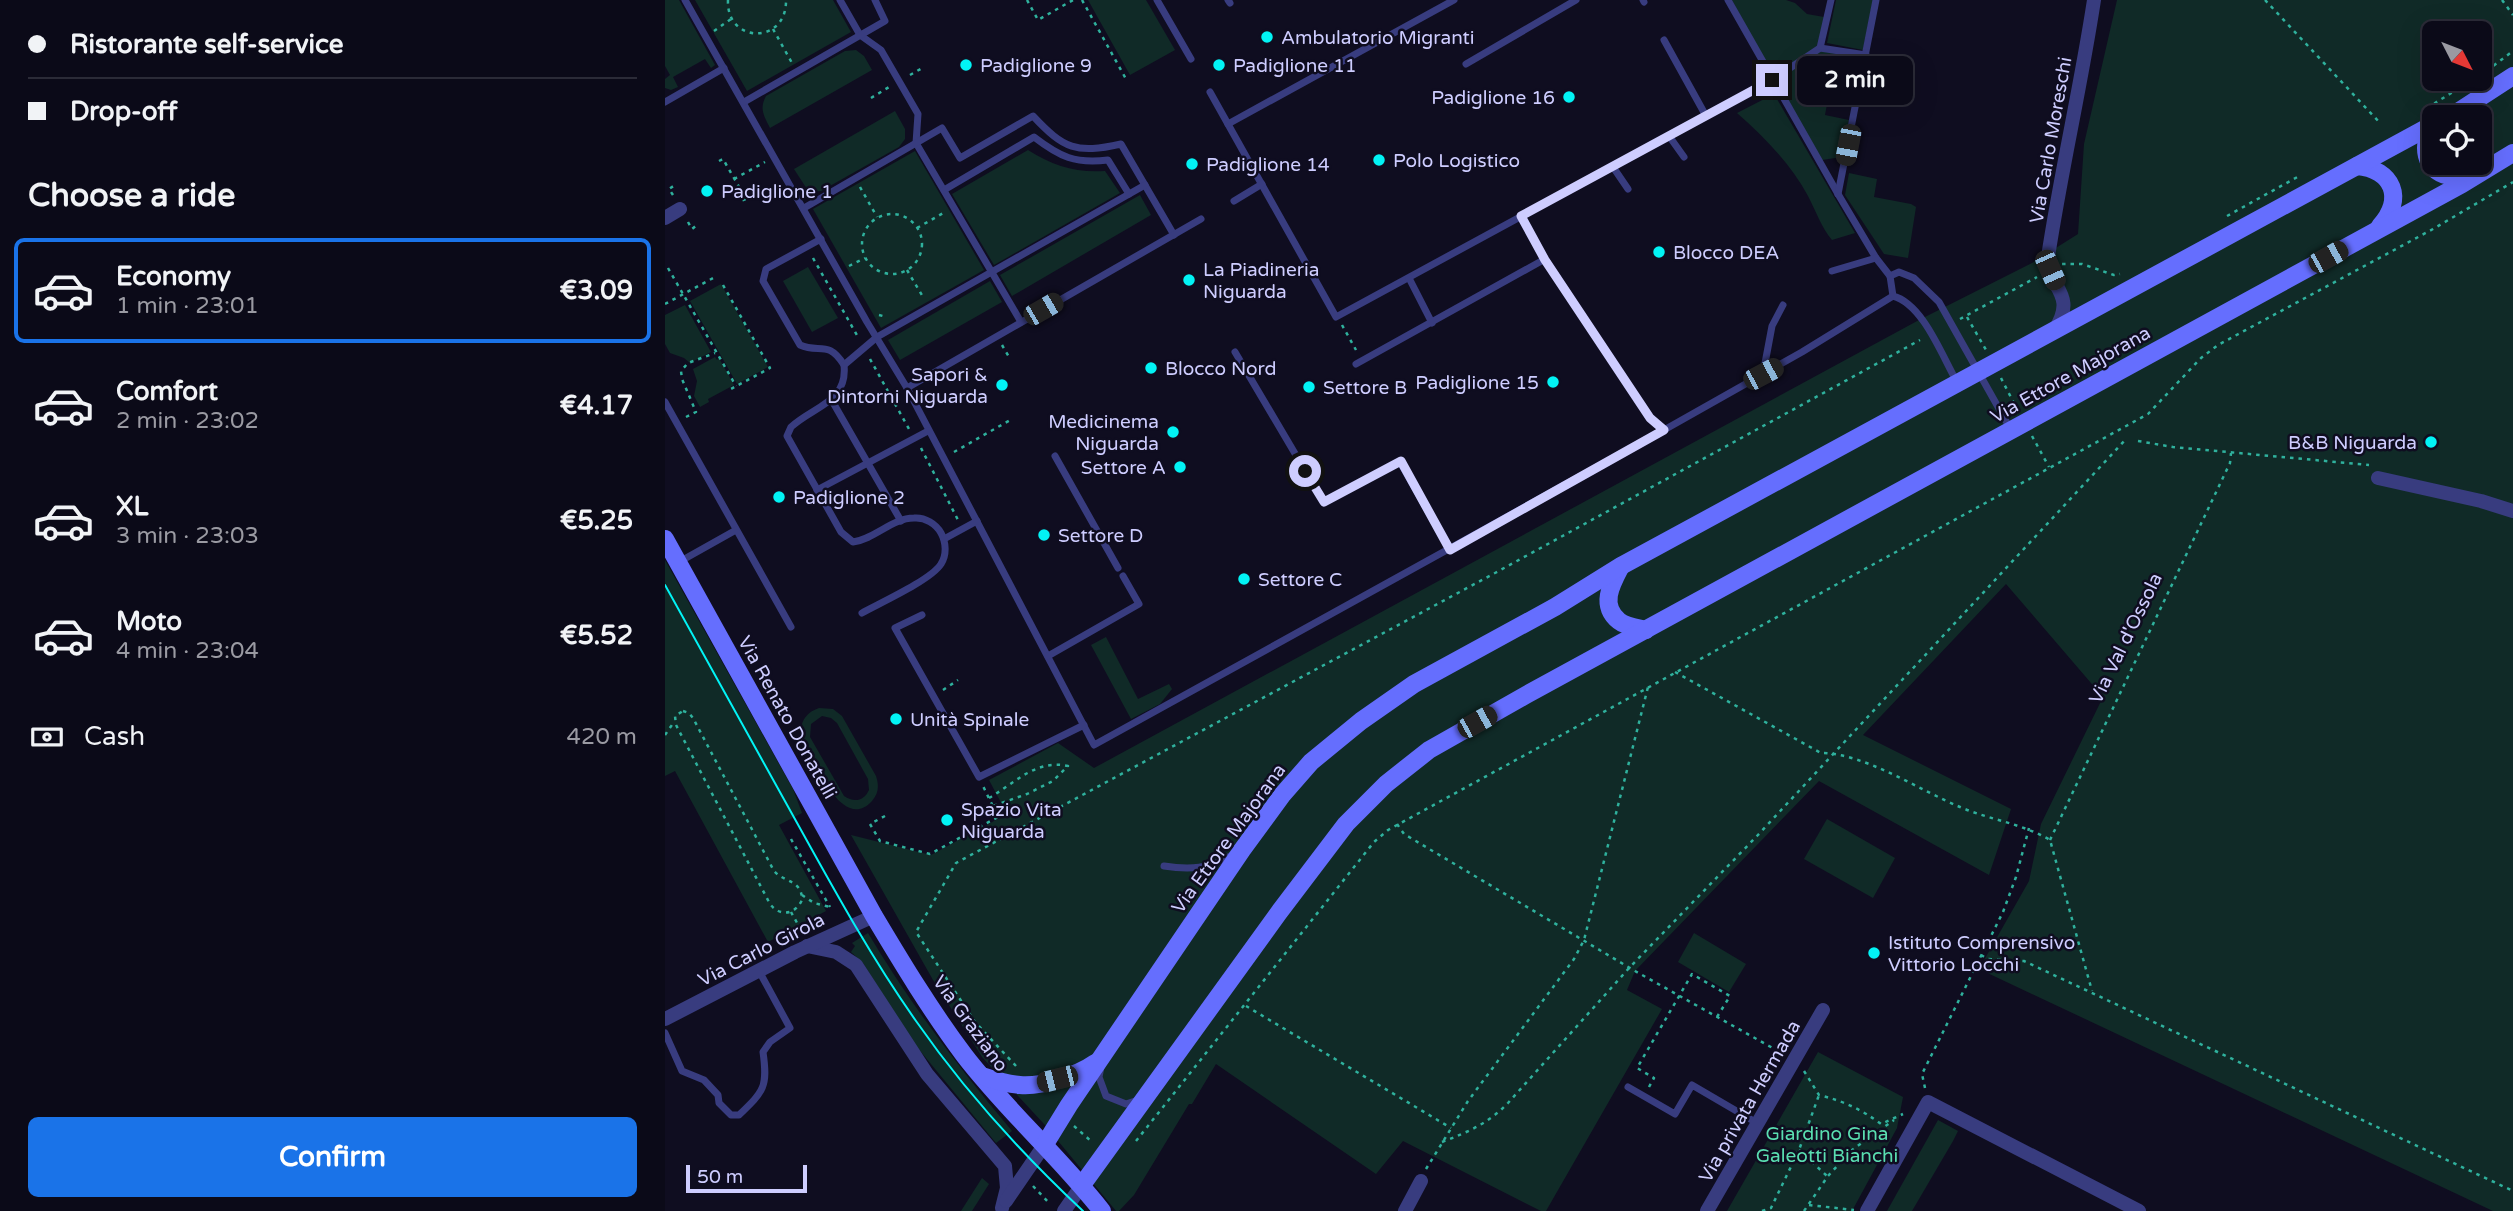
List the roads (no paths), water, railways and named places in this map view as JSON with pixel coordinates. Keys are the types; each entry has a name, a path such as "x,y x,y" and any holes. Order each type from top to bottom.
{"street":[{"name":"Via Carlo Moreschi","path":"2054,332 2064,309 2047,262 2097,0"},
{"path":"2468,105 2513,76"},
{"name":"Via Ettore Majorana","path":"1001,1209 1242,850 1283,794 1311,762 1361,721 1414,684 1555,607 1621,566 2357,166 2422,125"},
{"name":"Via Ettore Majorana","path":"2492,166 2513,153"},
{"path":"2357,166 2370,167 2383,173 2390,184 2394,200 2390,213 2375,231"},
{"name":"Via Ettore Majorana","path":"1065,1208 1346,824 1386,784 1429,750 2477,175"},
{"path":"665,218 680,209"},
{"path":"2060,293 2080,310 2097,308"},
{"path":"2378,478 2481,501 2513,511"},
{"name":"Via Renato Donatelli","path":"665,539 874,916"},
{"path":"1621,566 1608,591 1610,609 1619,622 1646,630"},
{"name":"Via Carlo Girola","path":"666,1017 807,946 874,916"},
{"name":"Via Graziano","path":"874,916 964,1054 1082,1185 1102,1211"},
{"path":"807,946 836,952 856,965 927,1074 1005,1166 1007,1188 1001,1209"},
{"name":"Via privata Hermada","path":"1707,1211 1823,1010"},
{"path":"982,1076 1013,1084 1034,1084 1076,1074 1103,1056"},
{"path":"1867,1210 1928,1102 2139,1211"},
{"path":"1405,1211 1421,1181"}],"lane":[{"path":"685,0 907,388 1094,745 1664,430 1864,316 1892,296"},
{"path":"840,0 860,35 881,50 918,114 916,142 1021,322"},
{"path":"744,102 885,20 875,0"},
{"path":"1157,0 1191,59"},
{"path":"1228,124 1453,0"},
{"path":"1466,64 1576,0"},
{"path":"1728,0 1875,258 1890,276 1892,296"},
{"path":"1820,48 1831,0"},
{"path":"1838,194 1876,0"},
{"path":"1664,40 1706,117"},
{"path":"1210,92 1336,317 1706,117 1772,80 1820,48 1865,55"},
{"path":"665,102 724,68"},
{"path":"804,208 942,128 960,158 1033,116 1054,139 1070,146 1091,151 1121,144 1174,235"},
{"path":"1669,136 1684,157"},
{"path":"944,190 1034,137 1066,158 1087,162 1108,160 1129,194"},
{"path":"1613,167 1628,189"},
{"path":"1234,201 1262,184"},
{"path":"843,365 877,337 1145,185"},
{"path":"1521,216 1545,260 1650,418 1664,430"},
{"path":"907,388 1201,219"},
{"path":"821,239 766,269 763,281 800,345 807,349 829,349 839,357 843,365 845,378 841,391 798,420 790,427 787,436 841,532 853,541 866,540 914,517 927,520 938,527 946,552 941,565 930,575 862,613"},
{"path":"1832,271 1875,258"},
{"path":"1359,362 1545,260"},
{"path":"1890,276 1899,272 1914,278 1932,294 1947,314 1978,373 2018,426"},
{"path":"1409,278 1432,323"},
{"path":"1892,296 1901,299 1917,313 1958,384"},
{"path":"1763,374 1772,326 1783,305"},
{"path":"1235,352 1300,462"},
{"path":"831,400 901,521"},
{"path":"665,402 791,627"},
{"path":"817,490 928,431"},
{"path":"1055,456 1118,568"},
{"path":"1305,471 1324,502 1401,461 1450,550"},
{"path":"944,539 977,521"},
{"path":"678,562 736,530"},
{"path":"1048,656 1139,604 1123,576"},
{"path":"922,615 895,628 979,777 1084,725"},
{"path":"1164,866 1188,870 1219,864 1242,850"},
{"path":"665,1033 682,1071 704,1080 718,1095 719,1103 731,1115 739,1115 763,1089 763,1052 770,1042 790,1028 759,971"},
{"path":"1103,1056 1099,1077 1107,1096 1126,1104 1150,1092"},
{"path":"1628,1087 1675,1114 1692,1085 1758,1124"}],"tram line":[{"path":"665,585 842,903 900,998 934,1047 974,1096 1037,1167 1083,1211"}],"place":[{"name":"Ambulatorio Migranti","path":"1267,37"},
{"name":"Padiglione 9","path":"966,65"},
{"name":"Padiglione 11","path":"1219,65"},
{"name":"Padiglione 16","path":"1569,97"},
{"name":"Polo Logistico","path":"1379,160"},
{"name":"Padiglione 14","path":"1192,164"},
{"name":"Padiglione 1","path":"707,191"},
{"name":"Blocco DEA","path":"1659,252"},
{"name":"La Piadineria Niguarda","path":"1189,280"},
{"name":"Blocco Nord","path":"1151,368"},
{"name":"Padiglione 15","path":"1553,382"},
{"name":"Sapori & Dintorni Niguarda","path":"1002,385"},
{"name":"Settore B","path":"1309,387"},
{"name":"Medicinema Niguarda","path":"1173,432"},
{"name":"B&B Niguarda","path":"2431,442"},
{"name":"Settore A","path":"1180,467"},
{"name":"Padiglione 2","path":"779,497"},
{"name":"Settore D","path":"1044,535"},
{"name":"Settore C","path":"1244,579"},
{"name":"Unità Spinale","path":"896,719"},
{"name":"Spazio Vita Niguarda","path":"947,820"},
{"name":"Istituto Comprensivo Vittorio Locchi","path":"1874,953"}],"park label":[{"name":"Giardino Gina Galeotti Bianchi","path":"1827,1144"}]}
